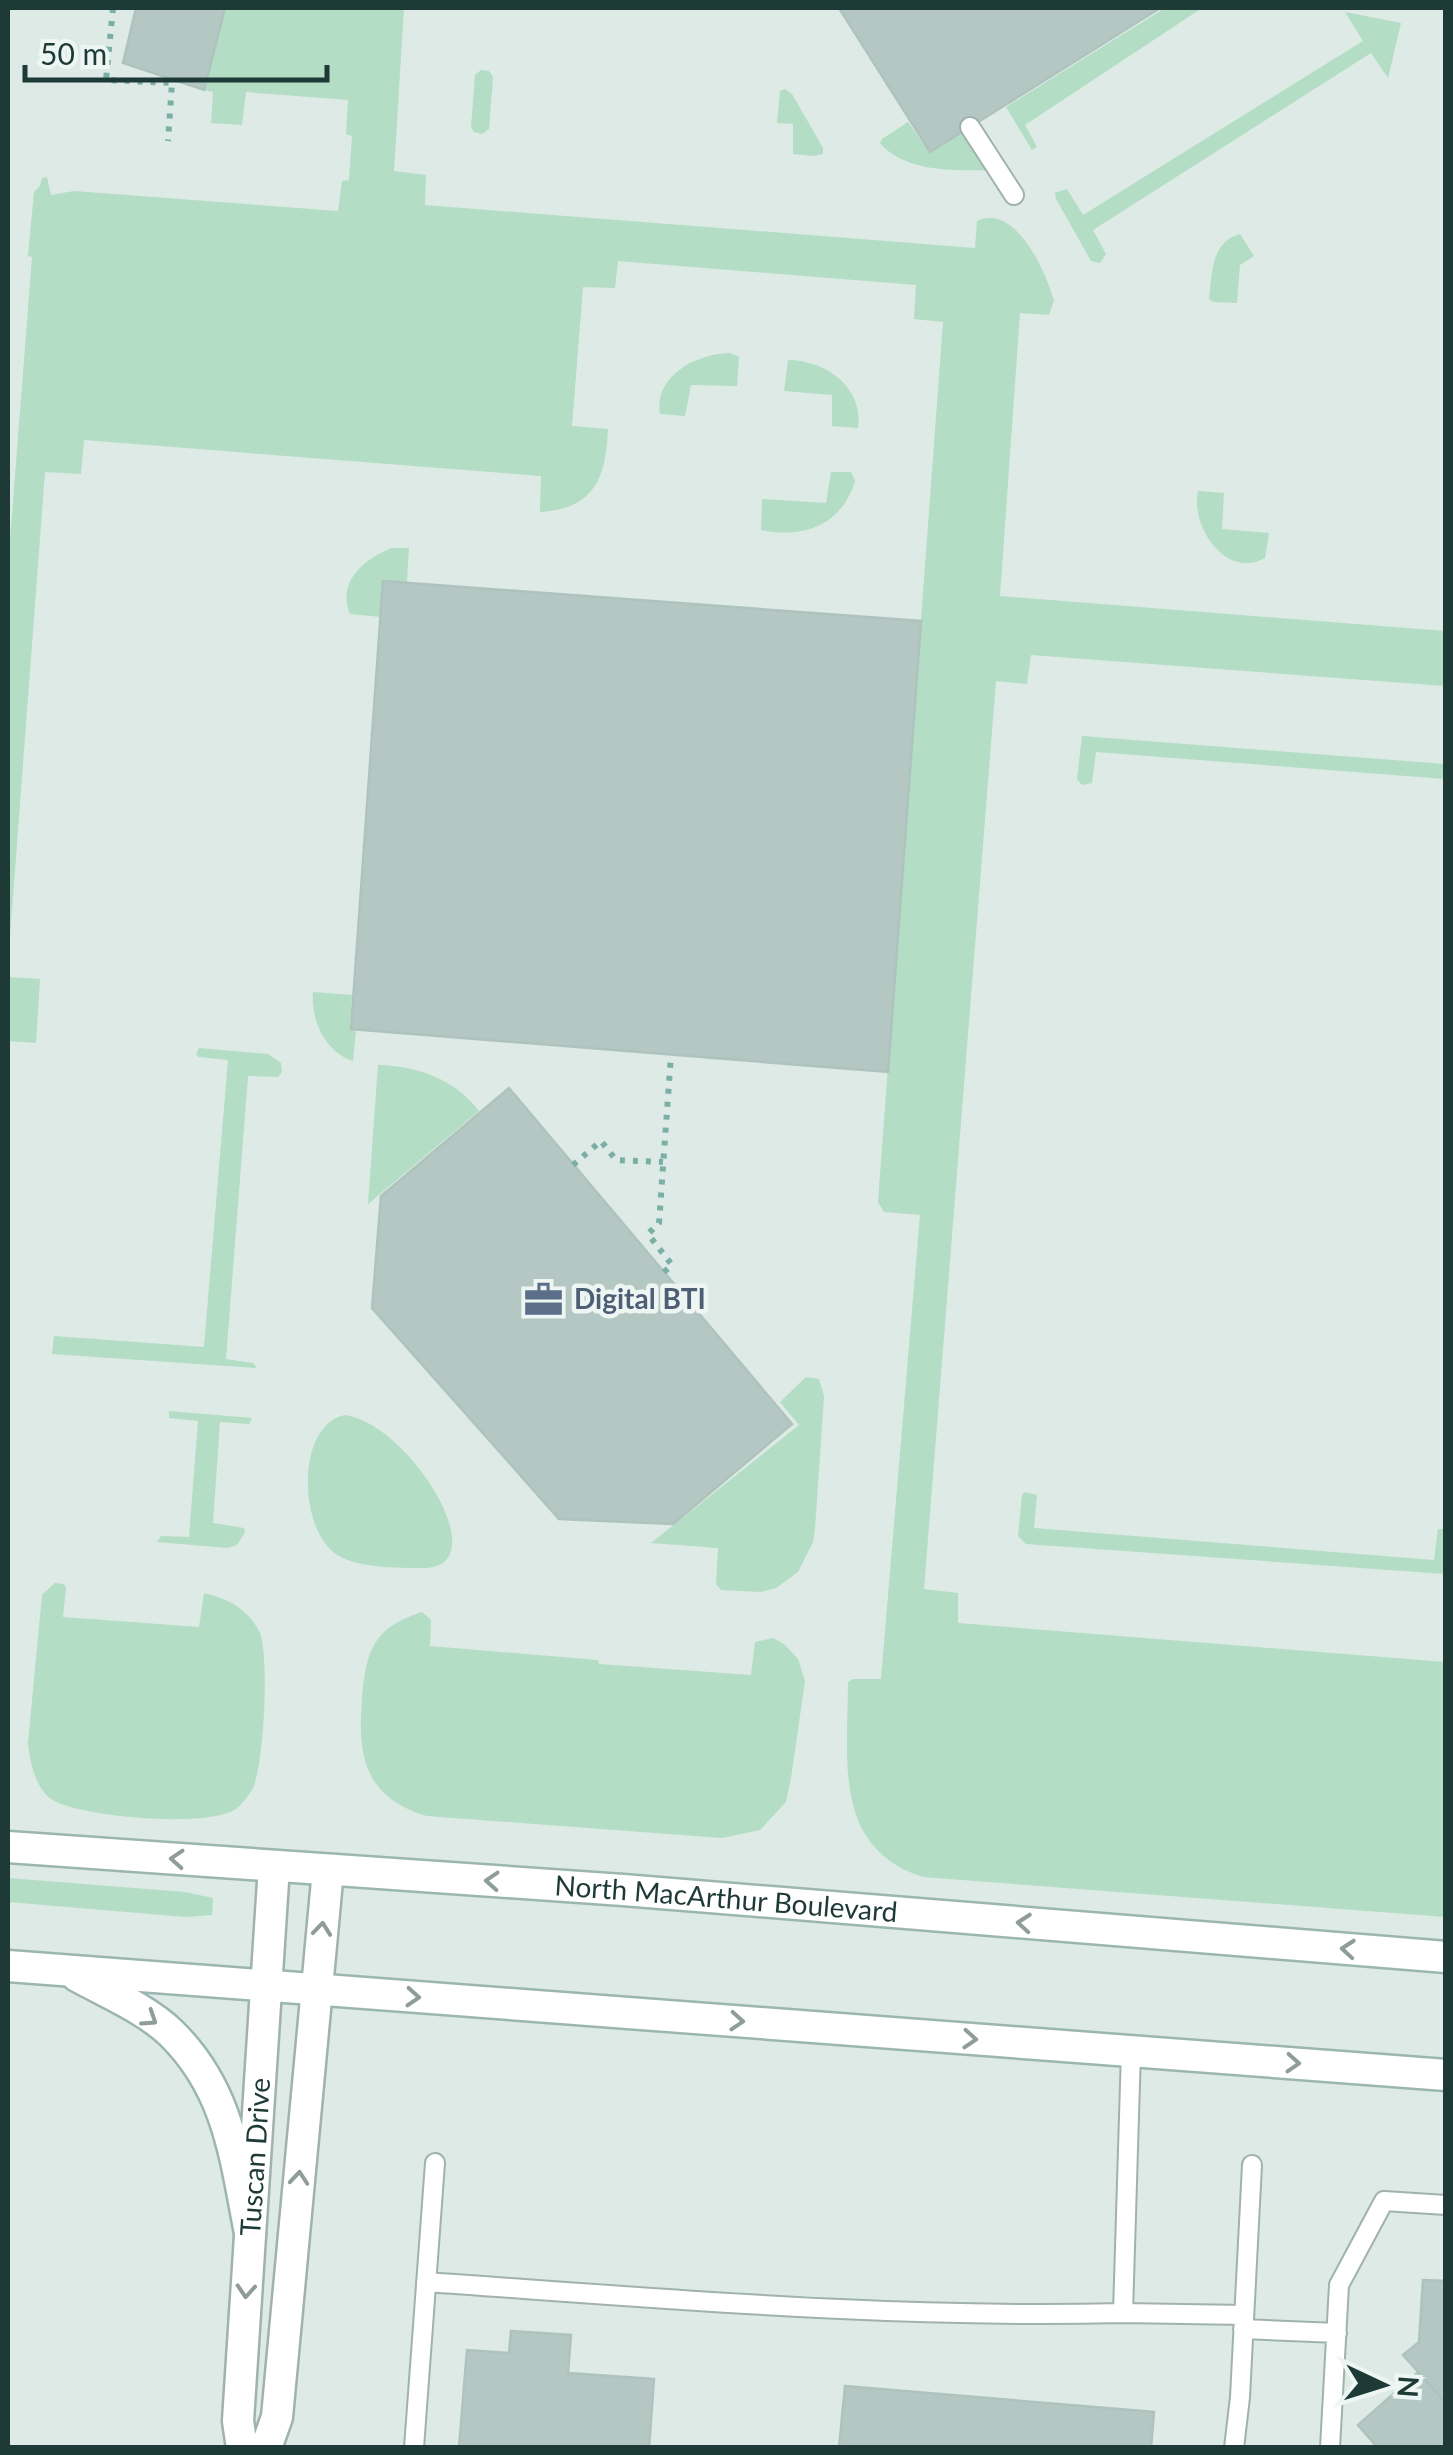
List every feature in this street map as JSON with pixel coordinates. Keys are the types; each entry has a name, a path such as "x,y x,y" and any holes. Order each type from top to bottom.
{"main road":[{"name":"North MacArthur Boulevard","path":"8,1847 1446,1957"},
{"name":"Tuscan Drive","path":"242,2448 238,2421 274,1866"},
{"name":"Tuscan Drive","path":"266,2448 277,2417 328,1870"},
{"path":"8,1966 1446,2074"},
{"path":"66,1970 169,2031 205,2072 228,2122 250,2233"}],"lane":[{"path":"970,127 1014,195"},
{"path":"1123,2313 1132,2051"},
{"path":"414,2448 435,2163"},
{"path":"1234,2448 1252,2164"},
{"path":"1330,2448 1339,2284 1384,2201 1446,2204"},
{"path":"426,2282 890,2312 1123,2313 1337,2333"}],"path":[{"path":"113,8 106,80 172,83 168,141"},
{"path":"664,1272 672,1265 648,1234 658,1223 671,1054"},
{"path":"574,1165 601,1141 616,1160 663,1162"}],"green space":[{"path":"225,8 404,8 394,171 426,175 425,205 975,248 977,221 991,218 1016,231 1036,258 1054,301 1049,315 1020,313 1000,596 1445,631 1445,686 1031,655 1027,684 996,681 924,1589 958,1593 958,1623 1445,1662 1445,1917 923,1877 894,1863 873,1845 859,1823 848,1770 848,1682 881,1679 920,1215 884,1212 878,1202 943,322 914,319 916,285 618,261 615,288 583,287 572,426 608,429 604,462 600,476 585,497 559,510 540,512 541,476 84,440 81,474 45,472 8,963 8,566 34,192 42,178 47,177 51,195 74,191 338,211 342,181 349,180 352,136 346,134 348,100 246,92 242,125 211,123 213,92 204,90"},
{"path":"1165,8 1202,8 1025,125 1037,147 1032,150 1006,107"},
{"path":"1345,12 1401,23 1388,78 1371,53 1093,230 1106,254 1100,263 1091,261 1055,193 1067,189 1083,215 1363,41"},
{"path":"481,70 489,71 493,77 489,129 482,134 471,127 475,75"},
{"path":"785,89 792,94 823,154 793,154 793,124 777,123 780,91"},
{"path":"908,122 930,153 971,128 990,170 931,168 890,153 880,143 882,139"},
{"path":"1240,234 1254,256 1240,265 1237,303 1213,302 1209,299 1218,251"},
{"path":"730,353 739,357 737,386 691,385 685,416 660,414 663,388 680,369 705,357"},
{"path":"788,360 815,365 839,379 855,400 858,428 832,426 832,395 784,391"},
{"path":"831,472 851,472 855,481 849,496 831,518 806,530 761,530 762,499 826,503"},
{"path":"1198,491 1224,493 1222,529 1269,533 1265,558 1237,562 1214,546 1200,519"},
{"path":"391,548 409,548 407,582 385,581 381,617 350,614 350,582 362,566"},
{"path":"1082,736 1445,764 1445,779 1096,752 1092,783 1082,785 1077,779"},
{"path":"8,977 40,979 36,1043 8,1041"},
{"path":"313,992 352,995 350,1029 356,1031 353,1061 343,1057 322,1034 314,1014"},
{"path":"199,1048 268,1054 281,1063 278,1077 248,1076 226,1359 253,1363 257,1368 52,1354 54,1336 204,1347 228,1060 199,1057"},
{"path":"378,1065 434,1076 459,1090 479,1111 368,1204"},
{"path":"806,1377 819,1379 824,1396 813,1542 798,1572 776,1588 761,1592 721,1590 716,1584 718,1548 651,1543 799,1425 780,1402"},
{"path":"169,1411 252,1418 249,1424 220,1422 213,1523 244,1528 237,1545 227,1548 157,1542 161,1536 189,1537 198,1421 169,1418"},
{"path":"345,1415 370,1424 395,1443 437,1495 449,1522 452,1546 444,1562 422,1568 368,1565 339,1556 325,1544 310,1504 310,1458 317,1438 329,1423"},
{"path":"1025,1492 1037,1495 1034,1528 1434,1560 1438,1529 1445,1529 1445,1574 1026,1544 1018,1536"},
{"path":"55,1583 66,1588 63,1617 199,1627 204,1593 229,1601 249,1616 262,1643 264,1710 256,1778 251,1792 237,1808 201,1818 144,1818 65,1805 51,1799 41,1788 28,1743 42,1595"},
{"path":"422,1612 431,1620 430,1646 598,1660 599,1664 751,1675 755,1642 773,1638 798,1659 805,1681 786,1802 760,1830 722,1838 427,1816 406,1808 378,1787 370,1773 361,1740 362,1700 366,1668 375,1644 392,1626"},
{"path":"8,1878 185,1892 213,1898 212,1915 186,1917 8,1902"}],"building":[{"path":"136,8 225,8 204,90 123,63"},
{"path":"839,8 1160,8 930,152"},
{"path":"383,581 921,621 888,1072 351,1029"},
{"path":"509,1088 792,1424 673,1524 559,1519 372,1308 381,1196"},
{"path":"1423,2280 1446,2281 1446,2403 1403,2355 1419,2342"},
{"path":"511,2331 571,2335 568,2373 654,2379 649,2448 459,2448 467,2350 509,2353"},
{"path":"1418,2372 1446,2403 1446,2448 1378,2448 1358,2425"},
{"path":"845,2386 1154,2412 1151,2448 839,2448"}],"place":[{"name":"Digital BTI","path":"544,1299"}]}
